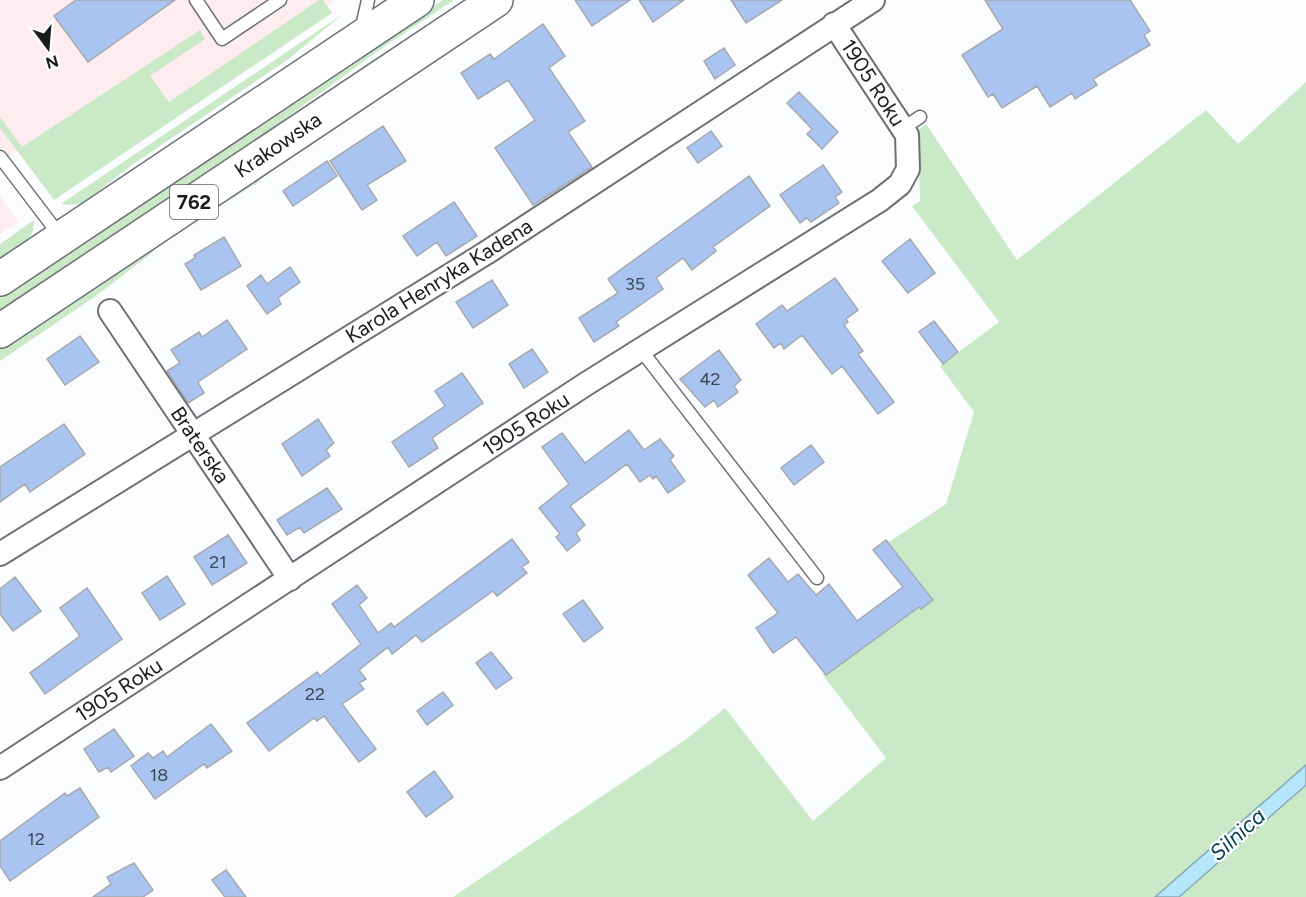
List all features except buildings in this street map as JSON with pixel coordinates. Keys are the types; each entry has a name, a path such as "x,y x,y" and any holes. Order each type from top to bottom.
{"main road":[{"name":"Krakowska","path":"0,279 417,0"},
{"name":"Krakowska","path":"0,331 496,0"}],"street":[{"name":"Karola Henryka Kadena","path":"0,554 486,253 873,0"},
{"name":"1905 Roku","path":"0,768 641,350 880,200 900,184 908,169 909,154 906,135 911,123 834,24"},
{"name":"Braterska","path":"110,310 290,579"}],"lane":[{"path":"196,0 222,39 280,0"},
{"path":"360,38 368,0"},
{"path":"0,157 62,238"},
{"path":"641,350 817,578"}],"shaded area":[{"path":"0,0 336,0 167,116 22,147 0,163"},
{"path":"0,196 19,222 0,234"}],"green space":[{"path":"319,0 323,0 332,13 54,200 0,128 0,117 22,147 200,30 205,39 150,76 169,102"},
{"path":"443,0 454,0 385,46 217,168 0,315 0,296"},
{"path":"343,14 290,58 129,167 84,203 61,204"},
{"path":"1306,82 1306,897 453,897 685,740 725,708 813,821 886,758 823,675 931,597 889,542 946,504 974,412 940,366 999,322 912,206 920,201 918,130 926,124 1017,260 1206,110 1238,144"},
{"path":"252,178 261,181 161,242 153,252 96,296 0,361 0,347"},
{"path":"34,220 28,240 0,262 0,244"}],"water":[{"name":"Silnica","path":"1306,765 1306,785 1179,897 1155,897"}]}
